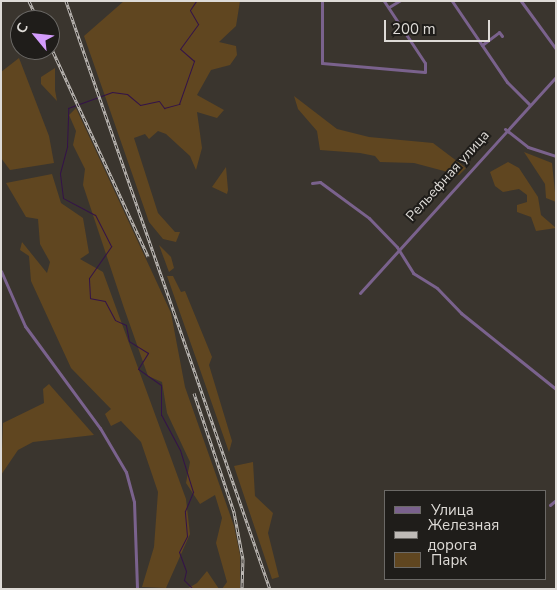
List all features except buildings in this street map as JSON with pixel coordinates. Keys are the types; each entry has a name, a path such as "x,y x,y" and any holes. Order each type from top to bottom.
{"street":[{"path":"322,1 320,59 324,64 425,72 424,63 384,1"},
{"path":"389,7 398,1"},
{"path":"452,1 507,82 529,104"},
{"path":"521,1 556,49"},
{"path":"482,45 499,32 502,36"},
{"name":"Рельефная улица","path":"360,293 397,247 505,129 556,77"},
{"path":"505,129 528,147 555,156"},
{"path":"312,183 320,182 369,218 397,247 413,274 437,288 461,313 556,389"},
{"path":"1,271 25,326 100,428 126,472 134,502 138,589"},
{"path":"550,505 556,500"}],"green space":[{"path":"124,1 240,1 236,26 219,42 236,46 237,55 230,65 211,70 197,95 224,110 217,118 197,112 202,148 196,170 190,156 166,134 158,131 149,139 145,134 134,138 158,213 175,232 180,232 176,242 163,239 149,222 84,36"},
{"path":"16,60 20,60 49,136 54,163 10,170 1,158 1,72"},
{"path":"55,68 57,101 41,84 41,77"},
{"path":"294,96 337,129 369,137 433,143 466,168 459,175 414,163 380,162 375,156 360,153 320,150 317,131 298,109"},
{"path":"76,108 171,313 185,387 234,526 240,555 240,589 222,589 227,582 216,543 222,518 215,495 200,504 186,483 190,462 167,413 162,382 148,376 124,308 83,185 85,169 73,145 76,131 69,115"},
{"path":"524,152 552,163 556,202 546,198 545,184"},
{"path":"508,162 519,168 538,197 541,215 556,228 536,231 531,217 517,212 517,205 527,202 527,195 519,189 503,192 495,186 490,172"},
{"path":"226,167 228,190 227,194 212,187"},
{"path":"52,174 61,203 83,218 89,253 80,259 103,272 186,499 190,534 166,588 142,587 154,547 158,492 141,442 121,421 111,426 105,414 111,409 71,368 31,281 29,256 20,250 22,242 47,273 50,262 40,244 38,219 26,217 6,183"},
{"path":"159,245 171,257 174,268 169,272"},
{"path":"167,276 173,276 181,292 185,291 212,357 209,365 232,441 229,452"},
{"path":"49,384 94,435 33,442 18,450 1,475 3,423 44,403 43,389"},
{"path":"253,462 255,496 273,513 268,533 279,577 272,579 234,466"},
{"path":"207,571 219,589 187,589 197,583"}],"waterway":[{"path":"193,589 184,580 186,571 179,552 187,536 185,511 193,492 180,450 161,415 161,385 138,369 148,353 129,341 126,325 115,320 105,301 90,298 89,278 111,246 95,215 63,198 60,173 67,146 68,108 112,92 127,94 140,105 159,101 164,108 179,104 194,61 180,49 198,24 190,10 196,1"}],"railway":[{"path":"29,1 33,10"},
{"path":"66,1 270,589"},
{"path":"57,60 148,256"},
{"path":"194,393 234,512 243,559 242,589"}]}
